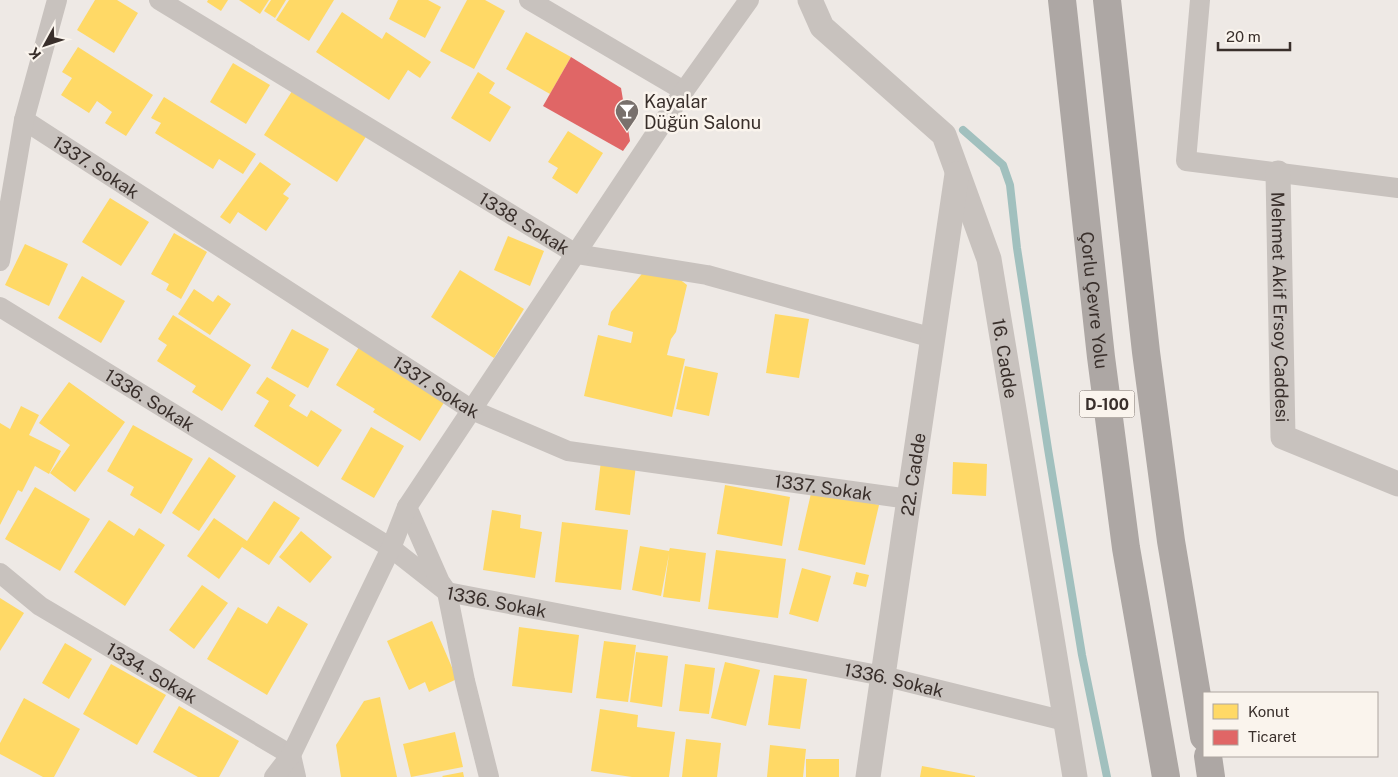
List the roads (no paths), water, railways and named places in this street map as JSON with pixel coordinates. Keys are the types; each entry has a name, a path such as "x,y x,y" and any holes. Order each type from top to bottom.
{"highway":[{"name":"Çorlu Çevre Yolu","path":"1062,0 1101,357 1126,548 1166,777"},
{"name":"D-100","path":"1107,12 1170,541 1203,731"},
{"path":"1208,757 1211,777"}],"street":[{"path":"0,261 24,120 57,0"},
{"name":"1338. Sokak","path":"159,0 576,254 707,275 933,338"},
{"path":"529,0 684,92"},
{"path":"274,777 291,755 391,548 408,507 684,92 749,0"},
{"name":"16. Cadde","path":"810,0 822,27 944,135 989,259 1074,777"},
{"path":"1200,0 1186,161 1398,188"},
{"name":"1337. Sokak","path":"24,120 472,410 568,451 909,499"},
{"name":"22. Cadde","path":"868,777 957,170"},
{"name":"Mehmet Akif Ersoy Caddesi","path":"1278,172 1283,437 1398,484"},
{"name":"1336. Sokak","path":"0,307 391,548 447,592 883,676 1065,721"},
{"path":"408,507 440,582 447,592 465,681 489,777"},
{"name":"1334. Sokak","path":"0,573 40,606 291,755"},
{"path":"291,755 296,777"}],"waterway":[{"path":"963,130 1003,165 1010,185 1017,248 1048,449 1082,655 1107,777"}],"place":[{"name":"Kayalar Düğün Salonu","path":"627,132"}]}
